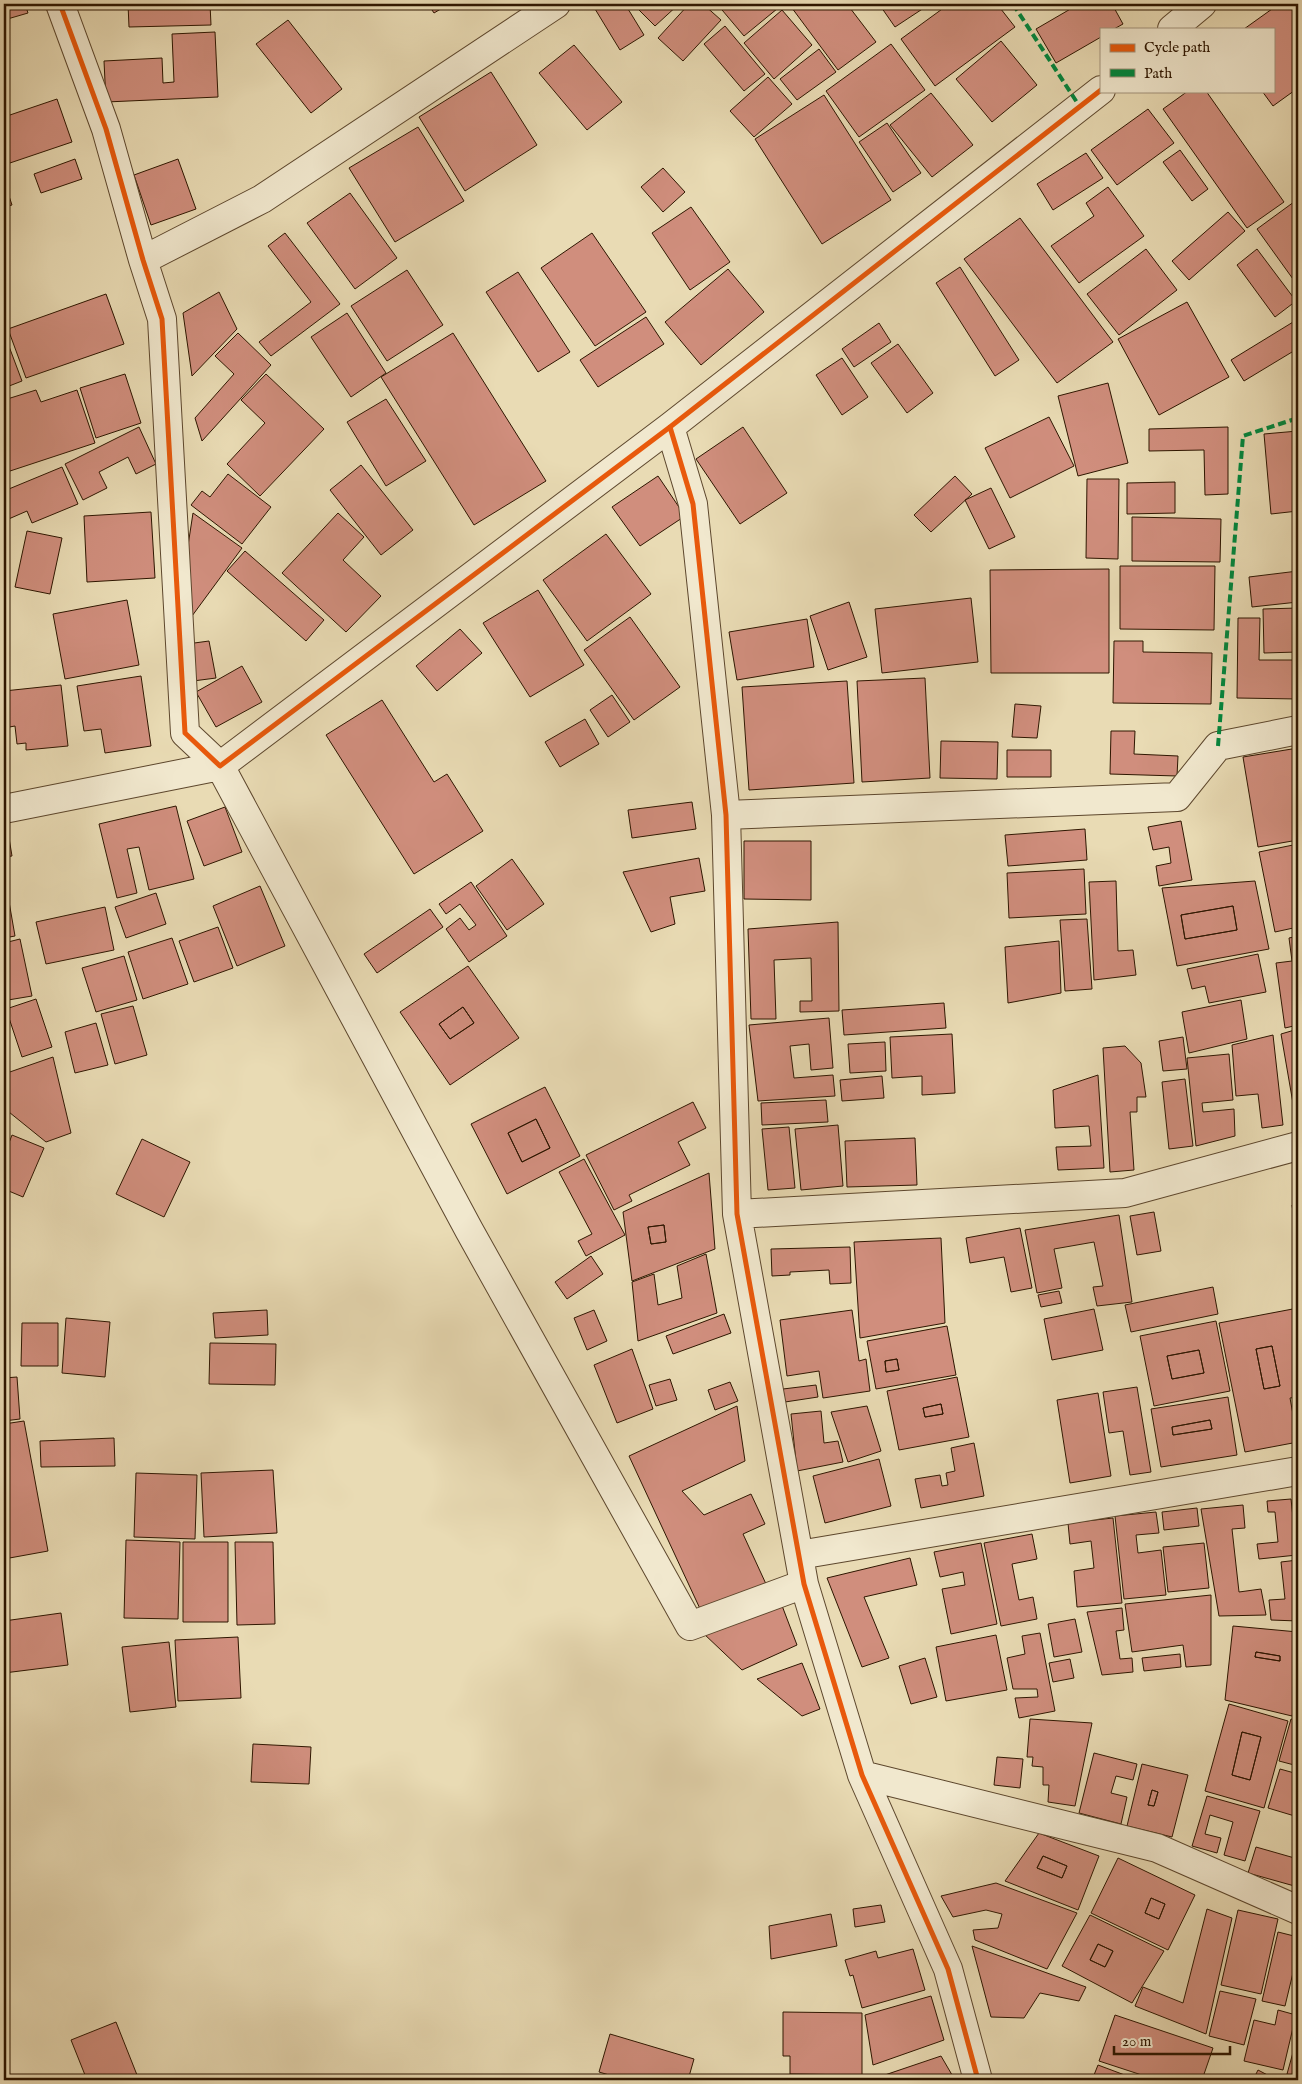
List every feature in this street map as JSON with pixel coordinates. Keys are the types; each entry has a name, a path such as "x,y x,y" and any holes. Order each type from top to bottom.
{"street":[{"path":"60,4 106,128 143,260 162,319 186,733 220,766 469,1230 690,1626 804,1584"},
{"path":"143,260 262,199 556,4"},
{"path":"1173,28 1202,4"},
{"path":"4,809 220,766 670,427 1100,91"},
{"path":"670,427 693,504 726,815 737,1214 804,1584 862,1775 948,1969 978,2080"},
{"path":"726,815 1177,797 1218,746 1298,730"},
{"path":"737,1214 1125,1193 1298,1146"},
{"path":"799,1555 1298,1471"},
{"path":"862,1775 1157,1848 1298,1910"}],"building":[{"path":"4,4 25,4 28,13 4,20"},
{"path":"128,4 210,4 211,25 129,27"},
{"path":"428,4 449,4 434,13"},
{"path":"592,4 625,4 644,35 620,50"},
{"path":"637,4 679,4 655,26 635,6"},
{"path":"689,4 703,4 721,20 683,61 658,38"},
{"path":"717,4 783,4 744,36"},
{"path":"789,4 847,4 876,42 838,70"},
{"path":"879,4 930,4 895,27"},
{"path":"949,4 997,4 1015,27 935,86 901,39"},
{"path":"1079,4 1112,4 1123,24 1116,28 1100,28 1100,38 1056,63 1036,29"},
{"path":"1279,4 1290,4 1298,16 1298,88 1273,106 1263,92 1274,92 1274,28 1245,28"},
{"path":"782,10 812,45 774,79 744,43"},
{"path":"288,20 342,89 311,113 256,44"},
{"path":"725,26 765,74 744,91 704,44"},
{"path":"215,32 218,97 106,102 104,61 162,58 163,83 174,82 172,34"},
{"path":"1001,41 1037,85 992,122 956,79"},
{"path":"891,44 925,90 859,137 826,91"},
{"path":"574,45 622,102 587,130 539,73"},
{"path":"819,49 836,72 797,100 780,79"},
{"path":"491,72 537,145 465,191 419,117"},
{"path":"768,77 792,104 754,137 730,111"},
{"path":"1187,92 1207,92 1284,202 1247,228 1163,109"},
{"path":"931,93 973,145 932,177 890,125"},
{"path":"824,95 891,200 822,244 755,139"},
{"path":"57,99 72,142 4,165 4,117"},
{"path":"1148,109 1174,143 1117,185 1091,150"},
{"path":"887,123 921,173 893,192 859,142"},
{"path":"418,127 464,201 395,242 349,168"},
{"path":"1180,150 1208,189 1192,201 1163,162"},
{"path":"1086,153 1103,178 1053,210 1037,184"},
{"path":"75,159 82,179 41,193 34,174"},
{"path":"178,159 196,209 151,225 134,175"},
{"path":"663,168 685,192 663,212 641,187"},
{"path":"4,181 12,205 4,207"},
{"path":"1108,187 1144,236 1079,283 1051,246 1094,216 1086,203"},
{"path":"350,193 397,258 355,289 307,223"},
{"path":"1298,199 1298,286 1257,229"},
{"path":"691,207 730,262 690,290 652,233"},
{"path":"1228,212 1245,231 1189,280 1172,261"},
{"path":"1020,218 1113,342 1057,383 964,259"},
{"path":"285,233 340,304 271,356 259,342 311,302 268,246"},
{"path":"592,233 646,312 595,346 541,268"},
{"path":"1146,249 1177,290 1119,335 1087,294"},
{"path":"1257,249 1296,301 1275,317 1237,265"},
{"path":"960,267 1019,360 995,376 936,283"},
{"path":"728,269 764,312 701,365 665,322"},
{"path":"407,270 443,325 387,361 351,306"},
{"path":"518,272 570,352 538,372 486,292"},
{"path":"219,292 237,329 192,376 183,313"},
{"path":"106,294 124,344 26,378 8,329"},
{"path":"1187,302 1229,377 1159,415 1118,339"},
{"path":"347,313 386,373 351,397 311,337"},
{"path":"646,317 664,344 598,387 580,360"},
{"path":"1298,319 1298,350 1244,381 1231,360"},
{"path":"879,323 891,342 854,367 842,349"},
{"path":"4,333 22,381 4,388"},
{"path":"238,333 271,365 202,441 195,418 234,374 215,356"},
{"path":"453,333 546,481 474,525 381,377"},
{"path":"898,344 933,393 907,413 871,363"},
{"path":"842,358 868,397 842,415 816,375"},
{"path":"125,374 141,423 96,438 80,388"},
{"path":"266,374 324,429 260,496 227,464 265,423 241,400"},
{"path":"1108,383 1128,463 1078,476 1058,396"},
{"path":"36,390 41,402 77,390 95,443 4,473 4,400"},
{"path":"386,399 426,461 386,486 347,422"},
{"path":"1049,417 1074,466 1010,498 985,448"},
{"path":"139,427 156,464 136,474 128,457 99,472 107,488 83,500 65,464"},
{"path":"743,427 787,493 740,524 696,459"},
{"path":"1228,427 1228,494 1205,495 1204,450 1149,451 1149,429"},
{"path":"1298,431 1298,511 1271,514 1264,434"},
{"path":"361,465 413,530 381,555 330,490"},
{"path":"62,467 78,504 32,523 27,511 4,521 4,491"},
{"path":"228,474 271,507 242,544 191,505 202,491 210,497"},
{"path":"658,476 685,516 640,546 612,507"},
{"path":"955,476 972,494 931,532 914,515"},
{"path":"1087,479 1119,479 1118,559 1086,558"},
{"path":"1175,482 1175,513 1127,514 1127,483"},
{"path":"991,488 1015,537 989,549 965,500"},
{"path":"151,512 155,578 87,582 84,516"},
{"path":"193,513 242,548 192,616 178,611"},
{"path":"338,513 364,537 343,560 381,596 346,632 282,573"},
{"path":"1132,517 1221,519 1220,562 1132,561"},
{"path":"27,531 62,538 50,594 15,587"},
{"path":"606,534 651,594 587,641 543,580"},
{"path":"245,551 324,620 306,641 227,571"},
{"path":"1120,566 1215,566 1214,630 1120,629"},
{"path":"1109,569 1109,673 991,673 990,570"},
{"path":"1298,571 1298,602 1252,607 1249,577"},
{"path":"538,590 584,665 530,697 483,623"},
{"path":"971,598 978,662 882,673 875,609"},
{"path":"127,600 139,665 65,679 53,614"},
{"path":"849,602 867,657 828,670 810,616"},
{"path":"1298,608 1298,652 1264,653 1263,609"},
{"path":"630,617 680,687 634,720 584,650"},
{"path":"1238,618 1260,618 1259,660 1298,660 1298,699 1237,698"},
{"path":"807,619 814,667 737,680 729,632"},
{"path":"460,629 482,653 437,691 416,666"},
{"path":"209,641 216,678 193,681 187,644"},
{"path":"1114,641 1143,641 1143,652 1212,653 1211,704 1113,703"},
{"path":"242,666 262,702 216,727 196,692"},
{"path":"141,676 151,746 105,753 101,729 84,731 77,686"},
{"path":"925,678 930,778 862,782 857,681"},
{"path":"847,681 854,783 749,790 742,687"},
{"path":"61,685 68,746 26,750 26,743 17,744 15,726 4,728 4,691"},
{"path":"612,695 630,722 608,737 590,710"},
{"path":"382,700 434,782 447,774 483,831 414,874 326,735"},
{"path":"1015,704 1041,706 1037,738 1012,737"},
{"path":"585,719 599,744 560,767 545,742"},
{"path":"1111,731 1135,731 1134,754 1178,756 1177,776 1110,774"},
{"path":"941,741 998,742 997,779 940,778"},
{"path":"1298,748 1298,840 1258,847 1243,757"},
{"path":"1007,750 1051,750 1051,777 1007,777"},
{"path":"692,802 696,829 632,838 628,810"},
{"path":"176,806 194,879 149,890 139,847 127,849 137,893 117,898 99,824"},
{"path":"225,807 242,852 204,866 187,821"},
{"path":"1181,821 1192,880 1159,886 1156,866 1171,863 1169,847 1153,850 1148,827"},
{"path":"4,826 7,826 12,856 4,857"},
{"path":"1085,829 1087,860 1008,866 1005,835"},
{"path":"744,841 811,841 811,900 744,899"},
{"path":"1298,844 1298,927 1275,932 1259,852"},
{"path":"699,858 705,891 670,897 675,924 651,932 623,872"},
{"path":"512,859 544,904 507,930 476,886"},
{"path":"1084,869 1086,914 1009,918 1007,873"},
{"path":"4,873 15,936 4,938"},
{"path":"1116,881 1118,951 1133,950 1136,975 1094,980 1089,882"},
{"path":"1255,881 1269,949 1177,966 1162,888","holes":["1233,906 1237,930 1185,939 1181,915"]},
{"path":"471,882 507,936 469,962 446,929 460,918 469,930 476,925 460,904 446,914 439,904"},
{"path":"260,886 285,946 237,966 213,906"},
{"path":"156,893 166,924 126,938 115,907"},
{"path":"1233,906 1237,930 1185,939 1181,915"},
{"path":"105,907 114,950 46,964 36,922"},
{"path":"430,909 443,927 377,973 364,954"},
{"path":"1087,919 1092,989 1065,991 1060,920"},
{"path":"838,922 839,1011 800,1012 800,1001 812,1001 811,958 774,960 776,1019 751,1019 748,929"},
{"path":"218,927 233,968 194,982 179,941"},
{"path":"1298,936 1298,1025 1285,1028 1276,963 1292,961 1289,938"},
{"path":"172,938 188,984 143,999 128,952"},
{"path":"20,939 32,996 8,1000 4,978 4,943"},
{"path":"1059,941 1061,993 1008,1003 1005,947"},
{"path":"1258,954 1266,992 1209,1003 1205,986 1192,989 1187,969"},
{"path":"124,956 137,1000 96,1012 82,968"},
{"path":"468,966 519,1038 450,1085 400,1012","holes":["463,1007 474,1023 450,1039 439,1024"]},
{"path":"36,999 52,1047 22,1057 6,1009"},
{"path":"1241,1000 1247,1039 1189,1053 1182,1012"},
{"path":"944,1003 946,1028 844,1035 842,1010"},
{"path":"133,1006 147,1055 115,1064 101,1014"},
{"path":"463,1007 474,1023 450,1039 439,1024"},
{"path":"829,1018 833,1068 811,1070 809,1044 790,1046 794,1078 833,1075 835,1096 758,1101 749,1025"},
{"path":"96,1023 108,1065 75,1073 65,1032"},
{"path":"1298,1029 1298,1114 1295,1115 1281,1034"},
{"path":"952,1034 955,1093 922,1095 922,1076 892,1078 890,1037"},
{"path":"1273,1035 1283,1125 1262,1128 1258,1094 1236,1096 1232,1045"},
{"path":"1183,1037 1187,1069 1163,1071 1159,1041"},
{"path":"885,1042 886,1071 850,1073 848,1044"},
{"path":"1125,1046 1141,1063 1146,1097 1137,1097 1137,1112 1130,1112 1134,1170 1110,1172 1103,1048"},
{"path":"1229,1054 1233,1100 1202,1103 1203,1112 1234,1109 1235,1136 1196,1146 1187,1058"},
{"path":"53,1057 71,1133 46,1142 4,1108 4,1074"},
{"path":"1098,1075 1104,1168 1058,1170 1056,1147 1091,1146 1089,1126 1055,1128 1053,1090"},
{"path":"882,1076 884,1098 842,1101 840,1080"},
{"path":"1185,1079 1193,1146 1169,1149 1162,1082"},
{"path":"545,1087 580,1156 507,1194 471,1124","holes":["536,1119 550,1148 522,1162 508,1133"]},
{"path":"826,1100 828,1122 762,1125 761,1103"},
{"path":"693,1102 706,1128 678,1142 690,1165 629,1195 632,1201 614,1210 586,1155"},
{"path":"536,1119 550,1148 522,1162 508,1133"},
{"path":"838,1125 843,1186 801,1190 795,1129"},
{"path":"789,1127 795,1188 768,1190 762,1129"},
{"path":"12,1135 44,1148 23,1197 4,1189 4,1156"},
{"path":"915,1138 917,1185 847,1187 845,1141"},
{"path":"142,1139 190,1162 164,1217 116,1194"},
{"path":"584,1159 625,1235 586,1256 578,1241 592,1234 559,1172"},
{"path":"709,1173 715,1249 632,1281 623,1212","holes":["664,1225 666,1242 651,1244 648,1227"]},
{"path":"1298,1203 1298,1248 1292,1205"},
{"path":"1154,1212 1161,1251 1137,1255 1130,1216"},
{"path":"1119,1215 1132,1302 1097,1306 1093,1287 1103,1286 1094,1242 1054,1249 1062,1288 1037,1293 1025,1230"},
{"path":"664,1225 666,1242 651,1244 648,1227"},
{"path":"1020,1228 1032,1288 1011,1292 1004,1257 970,1263 966,1238"},
{"path":"941,1238 945,1323 860,1338 854,1242"},
{"path":"850,1247 851,1283 830,1284 829,1270 790,1272 790,1275 772,1276 771,1249"},
{"path":"706,1254 717,1313 638,1341 632,1282 654,1274 658,1305 682,1298 677,1266"},
{"path":"591,1256 603,1274 567,1299 555,1282"},
{"path":"1213,1287 1218,1314 1131,1332 1125,1305"},
{"path":"1059,1291 1062,1303 1041,1307 1038,1295"},
{"path":"1298,1308 1298,1397 1290,1398 1298,1442 1245,1452 1219,1323","holes":["1272,1346 1280,1386 1264,1389 1256,1349"]},
{"path":"1094,1309 1103,1350 1052,1360 1044,1319"},
{"path":"267,1310 268,1335 215,1338 213,1313"},
{"path":"594,1310 607,1341 587,1350 574,1318"},
{"path":"852,1310 859,1361 866,1359 870,1391 823,1398 819,1371 787,1376 780,1320"},
{"path":"724,1314 731,1333 673,1354 666,1336"},
{"path":"66,1318 110,1322 105,1377 62,1373"},
{"path":"1216,1321 1230,1391 1154,1406 1140,1336","holes":["1199,1350 1204,1373 1172,1379 1167,1356"]},
{"path":"22,1323 58,1323 58,1366 21,1366"},
{"path":"947,1326 956,1375 876,1389 867,1341","holes":["897,1359 899,1370 886,1372 885,1361"]},
{"path":"210,1343 276,1344 275,1385 209,1384"},
{"path":"1272,1346 1280,1386 1264,1389 1256,1349"},
{"path":"632,1349 653,1409 617,1423 594,1365"},
{"path":"1199,1350 1204,1373 1172,1379 1167,1356"},
{"path":"897,1359 899,1370 886,1372 885,1361"},
{"path":"17,1377 20,1419 4,1421 4,1378"},
{"path":"957,1377 969,1437 899,1450 887,1391","holes":["941,1404 943,1414 925,1417 923,1408"]},
{"path":"670,1379 677,1400 656,1406 649,1385"},
{"path":"730,1382 738,1401 715,1410 708,1390"},
{"path":"816,1385 818,1397 785,1402 783,1389"},
{"path":"1137,1387 1151,1472 1130,1475 1123,1431 1109,1433 1103,1392"},
{"path":"1098,1393 1111,1476 1070,1483 1057,1400"},
{"path":"1228,1397 1237,1455 1161,1467 1151,1409","holes":["1210,1420 1212,1429 1173,1435 1172,1427"]},
{"path":"941,1404 943,1414 925,1417 923,1408"},
{"path":"737,1406 745,1461 682,1491 704,1515 751,1494 765,1524 743,1534 766,1584 702,1613 629,1456"},
{"path":"867,1406 881,1451 848,1462 831,1412"},
{"path":"821,1411 824,1443 838,1441 843,1462 797,1471 791,1414"},
{"path":"1210,1420 1212,1429 1173,1435 1172,1427"},
{"path":"24,1421 48,1551 4,1559 4,1424"},
{"path":"114,1438 115,1466 41,1467 40,1441"},
{"path":"974,1443 984,1496 921,1508 915,1479 940,1475 942,1486 948,1485 946,1473 955,1471 951,1448"},
{"path":"879,1459 891,1506 825,1523 813,1476"},
{"path":"273,1470 277,1533 204,1537 201,1473"},
{"path":"136,1473 197,1475 195,1539 134,1537"},
{"path":"1291,1499 1297,1555 1259,1559 1257,1544 1278,1542 1275,1512 1268,1512 1267,1501"},
{"path":"1243,1505 1245,1528 1232,1529 1239,1592 1261,1589 1266,1615 1219,1616 1201,1509"},
{"path":"1197,1508 1199,1526 1164,1530 1162,1512"},
{"path":"1156,1512 1159,1533 1136,1535 1138,1553 1161,1550 1166,1595 1124,1599 1115,1516"},
{"path":"1113,1518 1122,1603 1077,1607 1074,1571 1094,1568 1091,1541 1070,1544 1068,1523"},
{"path":"1032,1534 1037,1559 1012,1564 1019,1600 1033,1597 1037,1619 1001,1626 984,1543"},
{"path":"126,1540 180,1542 178,1619 124,1618"},
{"path":"183,1542 228,1542 228,1622 183,1622"},
{"path":"235,1542 273,1542 275,1624 237,1625"},
{"path":"981,1543 997,1624 951,1634 942,1589 965,1585 963,1572 940,1577 934,1552"},
{"path":"1204,1543 1209,1588 1168,1592 1163,1547"},
{"path":"910,1558 917,1585 864,1597 889,1658 862,1667 827,1578"},
{"path":"1298,1560 1298,1621 1271,1620 1269,1600 1285,1599 1281,1562"},
{"path":"1211,1595 1211,1665 1186,1667 1183,1645 1132,1652 1125,1604"},
{"path":"781,1603 797,1645 742,1670 703,1633"},
{"path":"1122,1608 1124,1630 1116,1631 1120,1659 1132,1658 1133,1672 1102,1675 1087,1612"},
{"path":"61,1613 68,1665 4,1673 4,1621"},
{"path":"1075,1619 1082,1652 1054,1657 1048,1624"},
{"path":"1233,1626 1298,1632 1298,1691 1292,1716 1225,1700","holes":["1256,1652 1280,1656 1280,1661 1255,1657"]},
{"path":"1040,1633 1055,1711 1019,1718 1015,1698 1038,1697 1037,1689 1013,1689 1007,1658 1025,1654 1022,1636"},
{"path":"996,1635 1007,1690 946,1701 936,1647"},
{"path":"238,1637 241,1698 178,1701 175,1640"},
{"path":"169,1642 176,1707 130,1712 122,1647"},
{"path":"1256,1652 1280,1656 1280,1661 1255,1657"},
{"path":"1180,1654 1181,1667 1144,1671 1142,1658"},
{"path":"925,1658 937,1697 911,1704 899,1666"},
{"path":"1070,1659 1074,1678 1053,1682 1049,1663"},
{"path":"802,1663 820,1709 802,1716 757,1679"},
{"path":"1229,1704 1288,1721 1264,1808 1205,1791","holes":["1242,1732 1261,1737 1250,1780 1232,1775"]},
{"path":"1030,1719 1092,1723 1075,1806 1048,1802 1049,1785 1043,1785 1043,1767 1032,1766 1033,1757 1027,1757"},
{"path":"1291,1719 1298,1721 1298,1766 1279,1761"},
{"path":"1242,1732 1261,1737 1250,1780 1232,1775"},
{"path":"253,1744 311,1747 309,1784 251,1782"},
{"path":"1094,1753 1137,1764 1133,1780 1116,1776 1111,1793 1127,1797 1121,1824 1079,1813"},
{"path":"997,1757 1023,1759 1020,1788 994,1785"},
{"path":"1142,1764 1188,1775 1172,1837 1127,1826","holes":["1152,1790 1158,1792 1154,1806 1148,1805"]},
{"path":"1280,1769 1298,1774 1298,1817 1268,1808"},
{"path":"1152,1790 1158,1792 1154,1806 1148,1805"},
{"path":"1207,1796 1260,1811 1245,1861 1224,1855 1233,1822 1210,1815 1205,1834 1221,1838 1217,1853 1192,1846"},
{"path":"1039,1833 1099,1856 1078,1910 1005,1881","holes":["1043,1856 1067,1866 1062,1878 1037,1868"]},
{"path":"1256,1847 1298,1859 1298,1887 1248,1873"},
{"path":"1043,1856 1067,1866 1062,1878 1037,1868"},
{"path":"1118,1858 1195,1895 1168,1950 1091,1913","holes":["1151,1898 1165,1904 1159,1919 1145,1913"]},
{"path":"996,1883 1077,1913 1047,1969 975,1940 973,1930 998,1928 1002,1914 986,1910 953,1917 941,1896"},
{"path":"4,1894 9,1919 4,1920"},
{"path":"1151,1898 1165,1904 1159,1919 1145,1913"},
{"path":"881,1905 885,1922 855,1927 853,1909"},
{"path":"1207,1909 1232,1918 1206,2034 1135,2006 1143,1987 1183,2003"},
{"path":"1238,1910 1278,1919 1261,1994 1221,1985"},
{"path":"831,1914 837,1946 771,1959 769,1926"},
{"path":"1090,1915 1164,1951 1132,2003 1062,1966","holes":["1098,1944 1113,1951 1105,1967 1090,1960"]},
{"path":"1278,1932 1298,1937 1298,1952 1285,2006 1262,2001"},
{"path":"1098,1944 1113,1951 1105,1967 1090,1960"},
{"path":"972,1946 1086,1987 1079,2001 1040,1993 1024,2018 991,2017"},
{"path":"913,1949 925,1990 862,2008 853,1975 850,1976 845,1960 876,1951 878,1958"},
{"path":"1220,1991 1256,1999 1244,2045 1209,2036"},
{"path":"931,1996 944,2040 873,2065 865,2015"},
{"path":"1278,2010 1296,2015 1283,2070 1244,2061 1254,2020 1275,2025"},
{"path":"783,2012 862,2013 862,2075 790,2074 790,2056 783,2056"},
{"path":"1115,2015 1213,2048 1202,2080 1157,2080 1099,2061"},
{"path":"116,2022 139,2080 87,2080 71,2040"},
{"path":"610,2034 694,2059 688,2080 626,2080 599,2072"},
{"path":"1298,2039 1298,2077 1287,2074"},
{"path":"941,2056 955,2080 870,2080"},
{"path":"1098,2065 1138,2080 1092,2080"},
{"path":"1258,2070 1277,2080 1253,2080"}],"marked path":[{"path":"1013,4 1080,107"},
{"path":"1218,746 1243,436 1298,418"}],"cycle path":[{"path":"60,4 106,129 143,260 162,319 185,733 220,766 670,427 1100,91"},
{"path":"670,427 693,504 726,815 737,1214 804,1584 862,1775 948,1969 978,2080"}]}
